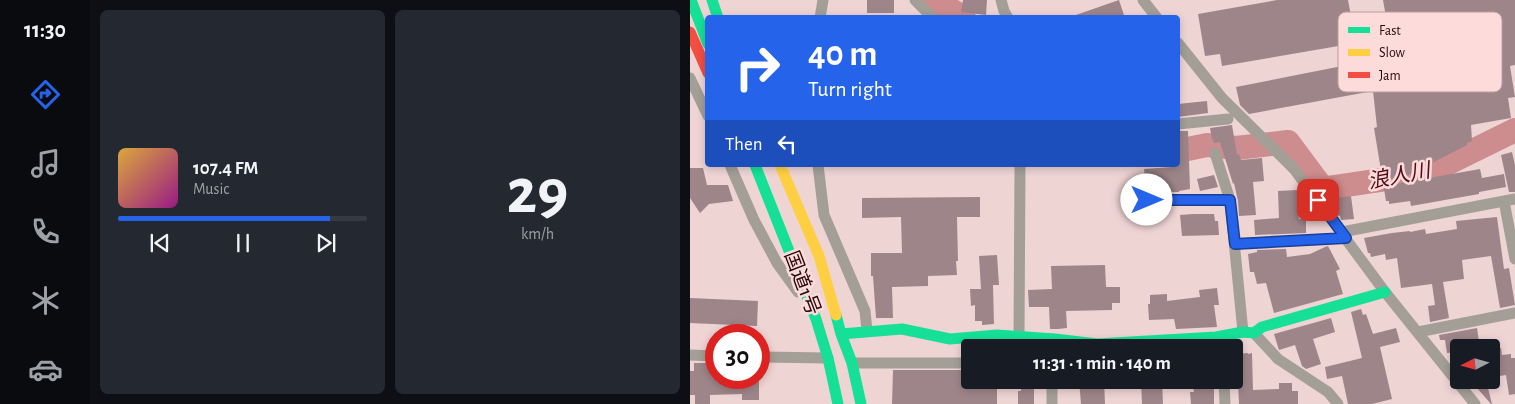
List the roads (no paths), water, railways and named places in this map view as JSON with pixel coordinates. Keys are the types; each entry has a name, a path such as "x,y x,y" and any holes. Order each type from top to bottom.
{"main road":[{"path":"691,0 705,36"},
{"path":"712,0 717,15"},
{"path":"717,0 718,15"},
{"path":"690,32 705,66"},
{"name":"国道1号","path":"756,167 816,319 828,358 838,404"},
{"name":"国道1号","path":"781,167 819,256 841,334 852,364 860,404"},
{"path":"1226,339 1385,292"},
{"path":"841,334 902,329 950,339 997,335 1031,339"}],"street":[{"path":"820,15 822,0"},
{"path":"916,0 930,15"},
{"path":"1001,0 1006,15"},
{"path":"1143,0 1155,15"},
{"path":"1180,46 1222,98 1294,169 1385,292 1474,404"},
{"path":"690,78 705,110"},
{"path":"1180,124 1228,119"},
{"path":"1215,153 1230,200 1248,332 1278,359 1328,392 1338,404"},
{"path":"731,167 754,220 777,262 816,319"},
{"path":"818,167 824,215 865,311 867,331"},
{"path":"1019,337 1020,167"},
{"path":"1147,200 1230,200"},
{"path":"1235,244 1344,235 1510,200 1515,259"},
{"path":"1418,332 1515,313"},
{"path":"690,355 705,356"},
{"path":"770,357 828,358"},
{"path":"852,364 961,363"},
{"path":"1052,389 1052,404"},
{"path":"1224,389 1225,404"}],"waterway":[{"name":"浪人川","path":"935,0 959,15"},
{"name":"浪人川","path":"1180,151 1207,145 1236,148 1288,142 1320,185 1327,188 1428,173 1515,130"}]}
